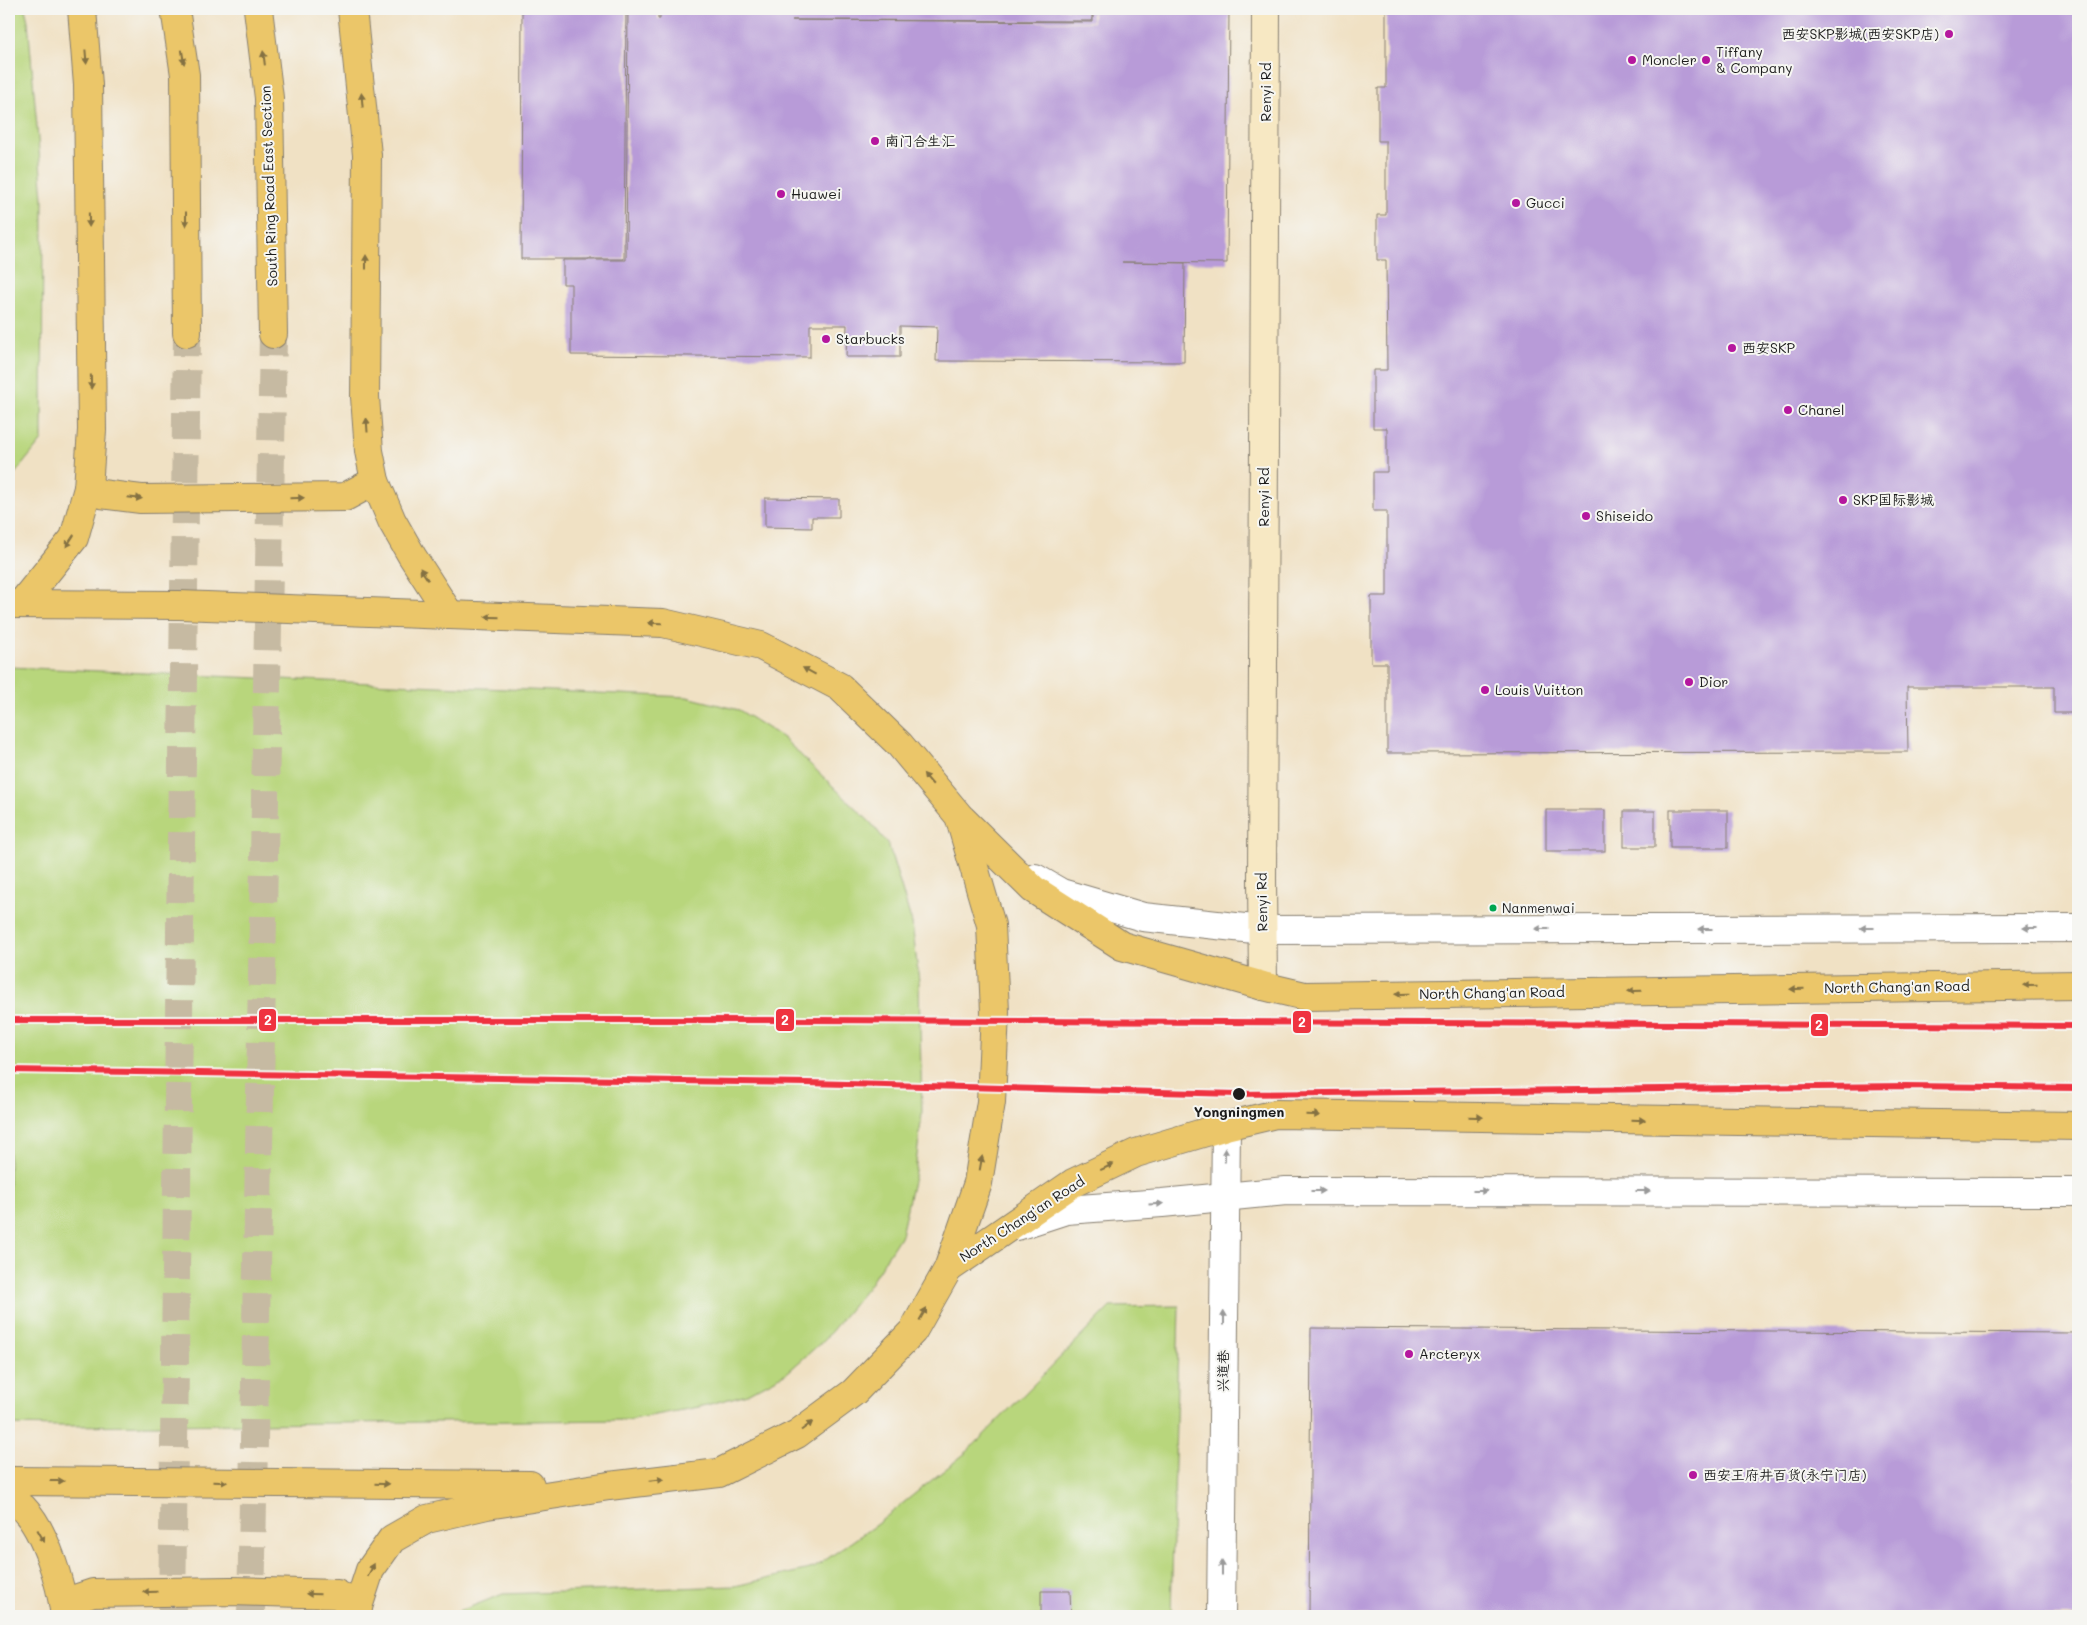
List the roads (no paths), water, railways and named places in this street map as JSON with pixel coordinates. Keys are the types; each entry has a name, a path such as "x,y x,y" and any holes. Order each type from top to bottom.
{"main road":[{"path":"15,604 74,538 88,488 92,430 88,85 82,9"},
{"path":"175,9 186,74 187,333"},
{"name":"South Ring Road East Section","path":"258,9 269,98 273,334"},
{"path":"352,9 367,154 365,397 369,451 375,481 392,521 450,615"},
{"path":"88,488 101,494 141,499 345,497 375,481"},
{"name":"North Chang'an Road","path":"15,604 179,605 663,623 761,646 840,687 900,745 960,816 1033,889 1122,946 1305,996 2078,985"},
{"path":"9,1502 22,1508 43,1537 64,1610 93,1593 231,1591 337,1594 358,1612 370,1570 392,1539 427,1519 487,1505 609,1486 719,1473 797,1434 854,1392 913,1331 948,1269 978,1182 991,1102 995,1012 991,924 960,816"},
{"name":"North Chang'an Road","path":"948,1269 1073,1183 1136,1153 1226,1126 1276,1114 2078,1126"},
{"path":"9,1481 609,1486"}],"street":[{"name":"Renyi Rd","path":"1263,986 1266,9"},
{"path":"1004,860 1061,893 1143,917 1263,930 2078,928"},
{"name":"兴道巷","path":"1222,1616 1226,1126"},
{"path":"1006,1229 1066,1210 1286,1191 2078,1192"}],"tunnel":[{"path":"172,1616 187,333"},
{"path":"251,1616 273,334"}],"place":[{"name":"西安SKP影城(西安SKP店)","path":"1949,34"},
{"name":"Moncler","path":"1632,60"},
{"name":"Tiffany & Company","path":"1706,60"},
{"name":"南门合生汇","path":"875,141"},
{"name":"Huawei","path":"781,194"},
{"name":"Gucci","path":"1516,203"},
{"name":"Starbucks","path":"826,339"},
{"name":"西安SKP","path":"1732,348"},
{"name":"Chanel","path":"1788,410"},
{"name":"SKP国际影城","path":"1843,500"},
{"name":"Shiseido","path":"1586,516"},
{"name":"Dior","path":"1689,682"},
{"name":"Louis Vuitton","path":"1485,690"},
{"name":"Nanmenwai","path":"1493,908"},
{"name":"Yongningmen","path":"1239,1094"},
{"name":"Arcteryx","path":"1409,1354"},
{"name":"西安王府井百货(永宁门店)","path":"1693,1475"}]}
